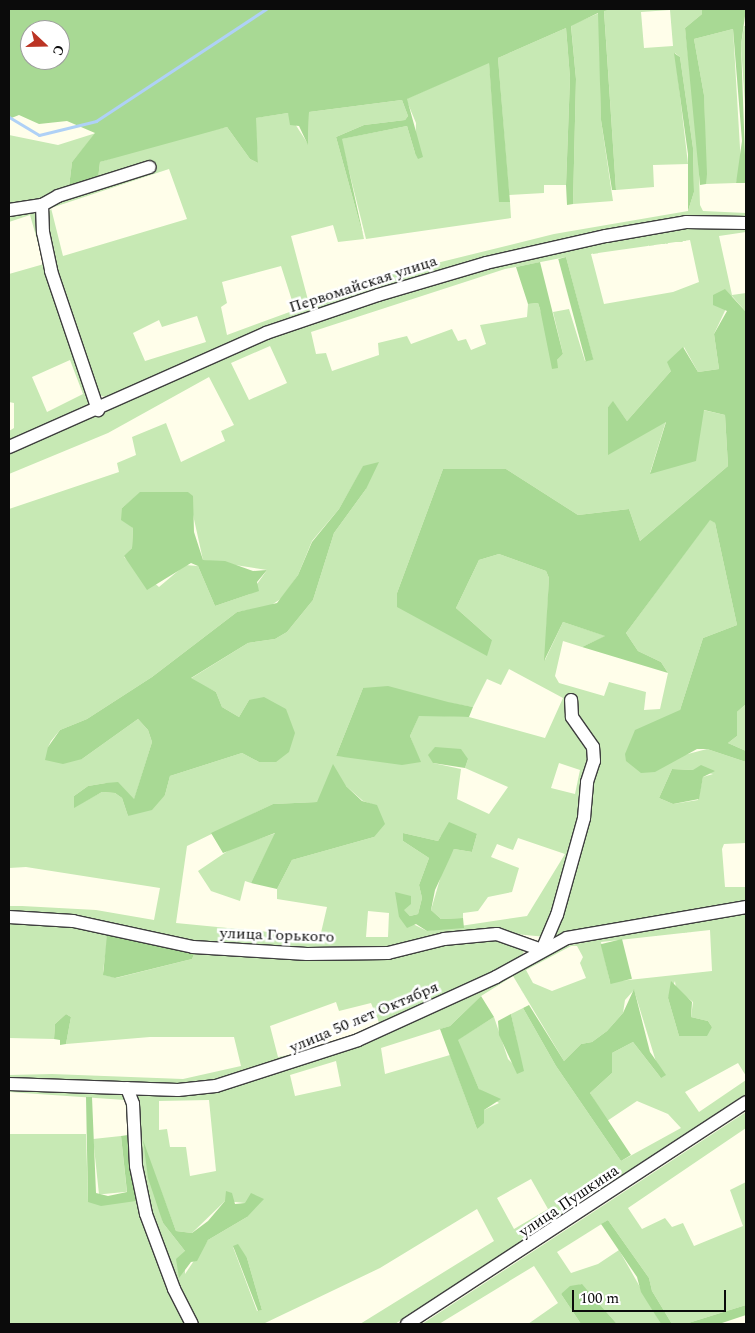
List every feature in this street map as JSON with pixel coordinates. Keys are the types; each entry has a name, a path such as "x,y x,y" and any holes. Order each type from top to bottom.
{"street":[{"path":"9,210 42,204 58,196 150,168"},
{"path":"42,204 43,232 51,271 98,410"},
{"name":"Первомайская улица","path":"9,447 98,410 266,333 486,263 686,222 746,223"},
{"path":"542,950 552,930 581,827 594,761 594,747 572,717 570,700"},
{"name":"улица 50 лет Октября","path":"9,1084 127,1088 216,1086 301,1062 358,1040 496,978 566,938 746,907"},
{"name":"улица Горького","path":"9,917 73,920 193,948 306,954 388,953 444,939 497,934 542,950"},
{"path":"127,1088 133,1104 136,1166 146,1214 174,1289 192,1324"},
{"name":"улица Пушкина","path":"408,1324 746,1102"}],"green space":[{"path":"9,9 610,9 604,11 616,190 612,190 601,120 598,13 571,26 576,79 573,204 567,205 566,185 570,78 566,28 498,58 510,202 499,202 489,63 407,99 423,157 418,159 407,126 342,139 364,239 336,137 364,125 405,120 408,116 402,100 309,112 308,145 299,126 290,125 288,113 256,118 258,163 250,159 227,127 100,162 98,179 69,187 72,162 95,133 67,121 39,124 19,115 9,119"},
{"path":"702,9 702,14 685,28 698,145 700,205 703,211 746,213 746,220 631,228 290,320 217,348 108,398 99,395 52,261 46,216 51,209 63,256 187,219 169,169 52,208 56,202 156,171 153,164 98,179 100,162 171,139 227,127 250,159 258,163 255,118 288,113 308,144 309,112 402,100 408,116 405,120 364,125 336,137 364,239 338,242 333,225 291,236 308,300 344,286 554,234 688,211 694,192 693,148 680,57 675,53 688,164 653,165 654,187 616,190 604,10","holes":["670,10 673,46 644,48 641,12","281,266 295,310 227,335 221,307 227,303 222,282","197,316 206,342 145,361 133,333 159,320 162,327"]},
{"path":"702,9 746,9 741,45 746,183 736,183 742,141 733,29 694,39 704,95 707,174 706,184 700,185 685,28 702,14"},
{"path":"599,13 601,120 613,201 573,204 576,79 571,25"},
{"path":"744,26 746,26 746,120 741,45"},
{"path":"566,28 570,78 566,185 544,185 544,193 509,195 498,58"},
{"path":"733,29 741,165 736,183 706,184 704,95 694,39"},
{"path":"674,53 680,57 693,148 694,192 688,211 688,154"},
{"path":"489,62 500,202 510,202 511,218 366,239 341,139 407,126 415,153 416,123 406,99"},
{"path":"96,133 72,162 69,187 37,215 90,405 9,442 9,431 14,428 14,403 9,402 9,274 44,264 30,215 9,222 9,135 58,145","holes":["70,360 83,394 47,412 32,377"]},
{"path":"689,226 746,226 746,232 719,236 732,295 746,293 746,312 732,296 714,334 719,369 698,372 684,347 671,371 627,421 613,402 608,407 608,454 666,421 650,473 703,410 725,415 728,466 640,541 629,509 578,515 506,469 443,469 397,593 492,640 456,608 479,560 499,554 546,571 549,578 545,660 563,622 606,636 582,647 563,641 555,676 559,683 604,696 609,682 646,692 644,710 660,709 668,673 661,662 638,651 626,633 710,519 715,523 737,625 703,638 680,710 684,755 707,749 746,762 746,843 724,844 722,849 725,887 746,887 746,904 556,938 494,932 405,946 304,951 194,945 9,914 9,906 22,906 96,910 154,920 160,888 26,867 9,868 9,509 119,472 117,463 136,455 132,437 166,423 181,462 225,441 221,431 234,425 209,377 108,433 9,474 9,453 282,332 495,263","holes":["690,240 699,282 673,292 604,304 591,254","566,257 593,359 585,361 569,309 553,312 563,354 557,360 538,303 528,304 527,317 480,325 486,344 471,350 466,339 458,341 452,329 411,344 407,336 378,343 379,355 332,371 326,353 316,354 311,332 505,269","270,346 287,383 249,400 231,363","363,467 366,489 334,533 313,600 287,632 275,639 248,643 190,679 216,692 222,707 239,717 249,700 259,762 242,753 170,776 165,795 128,816 122,798 115,793 102,792 74,807 74,796 88,786 106,783 118,783 134,800 152,742 148,730 138,719 82,759 48,747 60,730 87,719 152,677 237,612 270,606 282,598 298,575 312,541 339,509","141,492 188,492 203,560 267,570 250,594 215,606 198,566 185,565 159,587 124,557 132,548 133,528 122,508","509,669 563,698 545,738 469,717 419,715 410,736 420,762 336,756 363,688 473,707 487,679 501,685","468,759 465,768 508,787 489,814 457,799 461,769 433,763","559,763 580,770 575,794 551,788","672,769 693,770 713,774 703,777 698,800 673,804 659,798","346,786 363,801 377,806 374,837 292,860 277,889 277,899 327,907 320,937 176,923 187,846 273,804 317,802","403,833 438,841 441,836 477,834 472,852 454,849 442,872 431,910 441,919 463,918 463,913 478,911 488,897 512,892 519,868 491,857 497,844 513,850 518,838 565,854 527,916 427,931 399,917 399,906 410,916 418,914 422,898 419,885 429,858 403,841","368,911 389,913 388,937 366,937"]},
{"path":"566,257 593,359 586,361 558,259"},
{"path":"540,262 563,354 557,360 558,368 552,369 538,303 528,304 516,267"},
{"path":"725,289 746,312 746,704 737,712 737,736 728,743 746,751 746,762 707,749 697,749 655,772 641,773 626,761 625,754 635,730 680,710 703,638 737,625 715,523 710,520 626,633 638,651 661,662 668,673 582,647 605,636 563,622 544,661 549,578 546,571 499,554 479,560 456,608 492,640 487,656 397,607 397,593 443,469 506,469 578,515 629,509 640,541 728,466 725,415 704,410 696,461 650,474 666,422 608,455 608,407 613,401 627,421 671,371 667,362 683,347 698,372 719,369 714,334 727,311 713,305 713,295"},
{"path":"379,462 366,489 334,533 313,600 287,632 275,639 248,643 191,678 216,692 222,707 239,717 249,700 264,697 286,709 295,733 289,752 276,762 259,762 242,753 170,776 165,795 152,810 128,816 122,798 115,793 102,792 74,808 74,796 88,786 106,783 118,782 134,799 152,742 148,730 138,719 82,759 63,764 45,760 48,747 60,730 87,719 152,677 237,612 277,603 298,575 312,542 339,509 363,466"},
{"path":"140,492 188,492 193,496 194,532 203,560 225,561 253,571 267,570 257,582 259,591 215,606 198,566 191,563 147,590 124,556 132,548 133,528 121,520 122,508"},
{"path":"388,686 473,707 469,717 419,716 410,736 421,762 402,765 336,756 363,688"},
{"path":"746,704 746,751 728,743 737,736 737,712"},
{"path":"435,747 461,749 468,759 465,768 433,763 428,755"},
{"path":"333,764 346,786 362,801 377,805 385,824 374,837 292,860 277,889 251,883 275,833 223,853 211,833 273,804 317,802"},
{"path":"701,765 715,771 703,777 699,799 673,804 659,798 672,769 693,770"},
{"path":"449,822 477,834 472,852 454,849 435,890 431,910 441,919 463,918 464,928 427,931 416,924 407,928 399,917 395,892 411,896 411,904 404,910 410,916 418,914 422,898 419,885 429,858 403,841 403,833 438,841"},
{"path":"276,833 251,883 245,881 240,901 211,891 198,871 232,848"},
{"path":"746,911 746,1076 738,1063 685,1092 699,1112 746,1080 746,1094 395,1324 360,1324 494,1241 477,1209 380,1268 263,1324 195,1324 147,1212 130,1092 228,1087 273,1074 354,1046 550,949","holes":["710,930 712,971 610,982 601,942","571,946 577,946 583,957 580,963 586,978 552,991 533,983 526,970","513,976 564,1061 581,1044 592,1042 607,1031 623,1013 625,1000 634,990 661,1078 633,1042 612,1053 612,1073 590,1093 607,1121 637,1101 668,1114 681,1128 621,1161 556,1066 523,1008 511,1014 517,1042 513,1064 508,1059 494,1017 457,1040 479,1089 499,1103 484,1110 477,1129 450,1055 385,1074 381,1048 450,1026 481,996","675,981 676,989 693,1002 691,1017 708,1021 712,1027 679,1036 668,998","336,1061 341,1086 295,1096 290,1075","209,1100 216,1171 190,1176 186,1147 170,1147 167,1129 159,1130 159,1101","143,1143 176,1231 192,1233 225,1201 245,1203 247,1217 208,1240 185,1274 185,1251 163,1223","531,1179 548,1209 514,1229 497,1198","233,1247 247,1258 262,1310 257,1311"]},
{"path":"9,919 76,924 203,950 386,955 442,942 495,938 520,944 524,951 521,958 491,976 354,1040 245,1076 177,1086 9,1081 9,1075 52,1074 183,1079 241,1066 234,1037 150,1037 66,1044 71,1017 66,1014 55,1024 54,1039 9,1038","holes":["108,935 195,952 192,959 116,978 104,975 103,971","336,1002 339,1011 371,1003 380,1025 325,1048 278,1057 270,1026"]},
{"path":"107,935 195,952 192,959 115,978 103,975"},
{"path":"622,939 632,979 611,984 601,944"},
{"path":"671,981 692,1002 691,1017 708,1021 712,1027 707,1036 679,1036 668,998"},
{"path":"634,989 650,1052 666,1075 661,1078 633,1042 612,1053 612,1073 590,1093 631,1155 621,1161 556,1066 523,1008 529,1005 564,1061 581,1044 592,1042 607,1031 623,1013"},
{"path":"481,996 494,1017 458,1040 479,1089 501,1099 484,1110 484,1123 477,1129 440,1029 450,1026"},
{"path":"66,1014 71,1017 66,1044 60,1045 60,1040 54,1039 55,1024"},
{"path":"511,1014 524,1071 517,1074 499,1035 498,1021"},
{"path":"9,1087 125,1092 130,1104 134,1167 190,1324 9,1324 9,1134 86,1134 88,1202 136,1200 125,1100 9,1092"},
{"path":"86,1097 92,1097 96,1193 108,1196 127,1192 121,1136 128,1135 136,1201 101,1206 88,1202"},
{"path":"746,1112 746,1128 628,1208 642,1229 665,1218 672,1227 683,1223 694,1246 743,1226 730,1190 746,1182 746,1305 685,1324 672,1324 652,1291 649,1278 608,1220 557,1252 571,1273 598,1264 619,1250 661,1324 617,1324 581,1284 561,1294 581,1324 528,1324 558,1303 534,1266 439,1324 422,1324"},
{"path":"121,1136 127,1192 99,1195 93,1139"},
{"path":"143,1140 176,1231 192,1233 208,1221 225,1201 226,1191 232,1193 235,1204 245,1203 251,1193 264,1199 247,1217 208,1240 197,1261 191,1262 179,1278 176,1259 185,1251 163,1223 148,1178"},
{"path":"608,1220 649,1278 652,1291 672,1324 661,1324 641,1292 637,1277 601,1224"},
{"path":"238,1244 247,1258 262,1310 258,1311 233,1246"},
{"path":"582,1284 617,1324 581,1324 561,1294 570,1286"},
{"path":"746,1305 746,1315 719,1324 685,1324"}],"waterway":[{"path":"9,117 39,135 96,121 266,9"}]}
